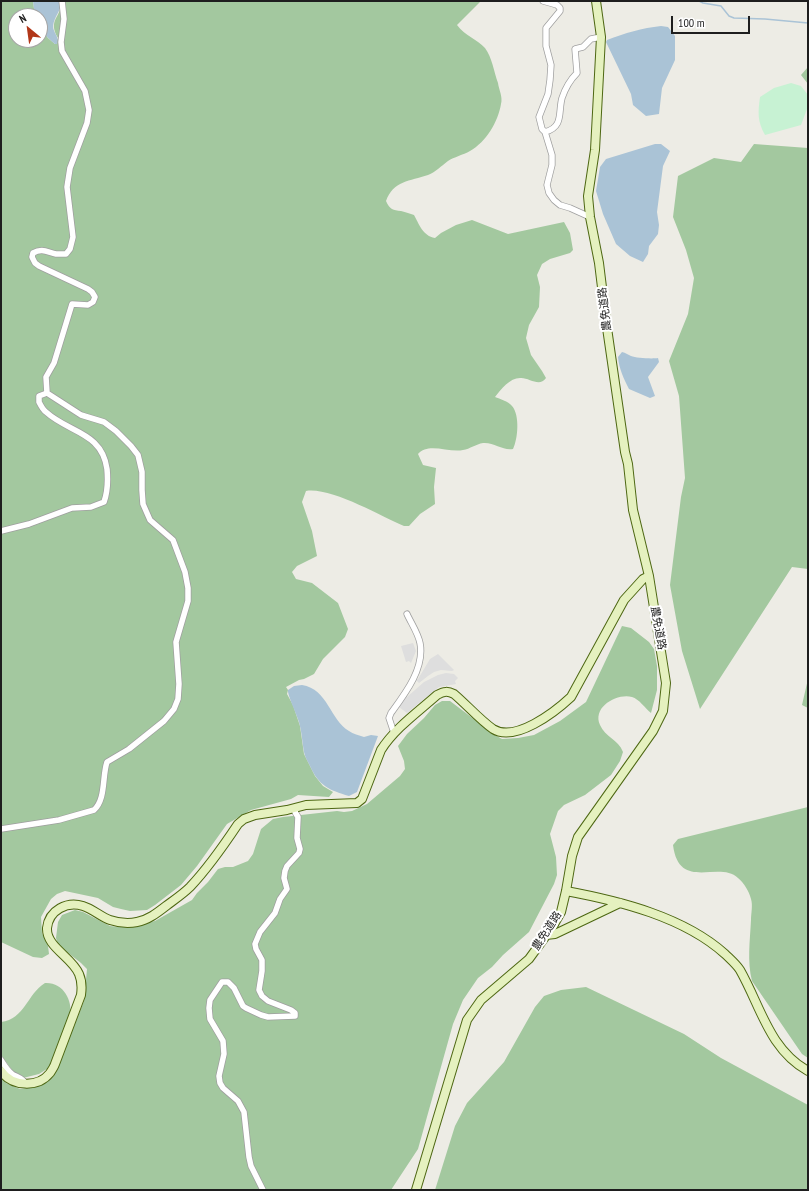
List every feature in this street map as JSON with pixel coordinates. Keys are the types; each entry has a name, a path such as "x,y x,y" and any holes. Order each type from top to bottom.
{"street":[{"path":"47,393 46,378 54,363 72,304 88,305 93,302 95,297 88,289 39,266 35,263 32,257 33,253 38,250 46,250 56,254 66,254 70,249 73,237 67,188 70,168 87,123 89,110 85,91 62,51 61,42 64,19 62,1"},
{"path":"543,1 557,5 560,8 560,11 546,28 546,46 551,65 550,80 548,94 539,117 552,155 552,165 547,185 549,193 560,205 590,217"},
{"name":"農免道路","path":"416,1190 467,1020 481,1000 529,959 561,912 572,856 578,837 653,731 663,711 666,683 649,576 633,510 628,464 588,196 595,150 601,37 596,1"},
{"path":"545,132 551,130 560,119 562,99 572,79 577,73 575,49 583,47 591,39 601,37"},
{"path":"1,531 29,524 72,508 91,507 104,502 107,495 108,478 106,459 100,447 88,436 80,434 46,412 39,402 39,396 47,393"},
{"path":"1,829 59,820 94,810 99,806 101,799 104,771 107,762 129,749 164,721 174,709 178,699 179,684 176,642 188,601 188,588 185,572 173,540 150,520 143,504 142,472 138,455 116,431 104,422 81,415 47,393"},
{"path":"1,1071 8,1078 16,1082 26,1084 37,1082 50,1073 55,1064 81,995 82,986 80,976 76,968 48,937 47,928 49,920 58,909 71,904 84,906 109,920 126,924 138,922 159,912 190,887 211,862 238,824 244,819 254,815 306,805 357,803 362,799 381,750 394,733 442,692 454,694 494,729 503,733 509,734 526,728 558,709 571,697 624,600 643,579 649,576"},
{"path":"394,733 389,718 391,712 412,682 421,654 420,642 407,614"},
{"path":"263,1190 251,1166 244,1112 238,1101 220,1083 219,1076 224,1054 223,1041 210,1019 209,1008 210,1000 222,982 228,982 234,988 243,1006 246,1008 261,1015 295,1016 295,1013 291,1010 268,1001 262,996 259,990 262,960 256,950 256,944 260,932 278,908 280,899 287,889 284,878 287,866 299,853 300,849 297,838 298,817 295,812 296,808"},
{"path":"566,891 620,903 657,915 698,934 713,943 738,968 775,1040 786,1055 799,1066 808,1071"},
{"path":"546,935 555,934 620,903"},
{"path":"1,1060 12,1074 24,1080 26,1084"}],"green space":[{"path":"1,1 33,1 34,8 8,8 8,48 48,48 48,38 55,44 58,38 55,32 54,22 61,7 61,1 481,1 457,25 485,48 491,60 502,99 497,118 486,137 476,147 445,163 431,174 403,183 393,189 386,201 392,209 414,215 424,232 435,238 456,225 472,220 508,234 564,222 570,233 573,250 570,253 550,259 542,264 537,275 540,287 539,307 529,325 526,338 531,355 546,378 543,381 537,382 523,378 516,378 506,384 495,397 504,400 515,410 517,427 515,445 513,449 506,449 483,443 468,449 457,451 433,448 422,451 418,454 423,465 436,468 434,487 435,504 420,514 409,526 404,526 355,503 328,493 306,491 302,502 312,531 317,556 297,566 292,572 296,579 312,583 338,603 348,629 345,637 323,659 314,674 286,687 288,690 287,694 293,705 300,726 304,754 315,776 323,786 333,792 329,797 298,795 291,799 251,810 227,824 197,866 181,885 147,910 130,911 121,909 113,907 98,898 65,891 57,894 51,899 41,917 42,933 48,946 49,954 42,958 33,957 1,942"},
{"path":"808,67 808,84 801,75"},
{"path":"791,83 801,86 808,95 807,109 801,125 765,135 759,116 760,97 774,88"},
{"path":"754,144 808,148 808,569 792,567 700,709 682,651 670,585 681,497 685,478 679,396 669,361 688,314 694,278 686,250 673,217 678,176 714,158 741,162"},
{"path":"622,626 631,628 649,642 654,649 657,666 657,690 651,713 637,700 626,696 613,699 603,707 600,712 598,718 602,729 618,744 623,752 620,761 611,775 585,795 564,805 558,811 550,834 556,857 557,875 554,884 529,932 492,967 478,978 463,1000 453,1024 418,1149 391,1190 1,1190 1,1076 6,1083 20,1089 45,1083 56,1071 84,1001 87,969 58,945 56,938 58,922 62,915 75,910 83,912 110,926 118,927 155,921 192,900 218,869 233,867 248,861 253,854 261,829 273,819 337,811 352,811 367,804 400,776 405,769 404,761 398,746 407,734 435,705 442,701 450,701 502,739 534,735 560,721 586,702"},
{"path":"808,679 808,708 802,705"},
{"path":"808,807 808,1058 802,1054 752,981 749,958 752,904 746,887 738,878 730,873 691,871 683,867 677,859 673,845 678,839"},
{"path":"45,983 57,985 62,989 70,1004 70,1016 50,1067 39,1074 23,1078 15,1074 1,1055 1,1022 9,1020 21,1011 34,993"},
{"path":"586,987 684,1034 721,1058 808,1105 808,1190 435,1190 455,1126 467,1103 504,1062 535,1007 544,996 561,990"}],"shaded area":[{"path":"413,643 416,651 411,663 409,661 406,662 401,646"},
{"path":"438,654 454,670 441,670 434,672 419,683 416,680 430,659"},
{"path":"446,673 454,674 458,678 455,681 456,684 439,687 407,713 399,707 406,696 407,697 424,682"}],"water":[{"path":"33,1 61,1 53,26 58,39 57,44 48,38 48,8 34,8"},
{"path":"661,26 668,27 675,36 675,60 662,88 659,114 646,116 633,105 631,94 606,42 607,40 627,33"},
{"path":"655,144 661,144 670,151 663,166 657,212 659,225 658,234 649,246 648,254 643,262 630,256 616,244 603,214 596,191 600,167 606,159"},
{"path":"622,352 636,357 658,358 659,362 648,377 655,396 650,398 629,389 622,374 618,357"},
{"path":"302,685 318,692 337,720 349,731 364,737 371,735 378,736 357,792 349,796 336,792 321,783 313,773 306,758 299,722 288,692 288,690 294,686"}],"waterway":[{"path":"699,1 721,6 729,16 734,18 808,23"}]}
